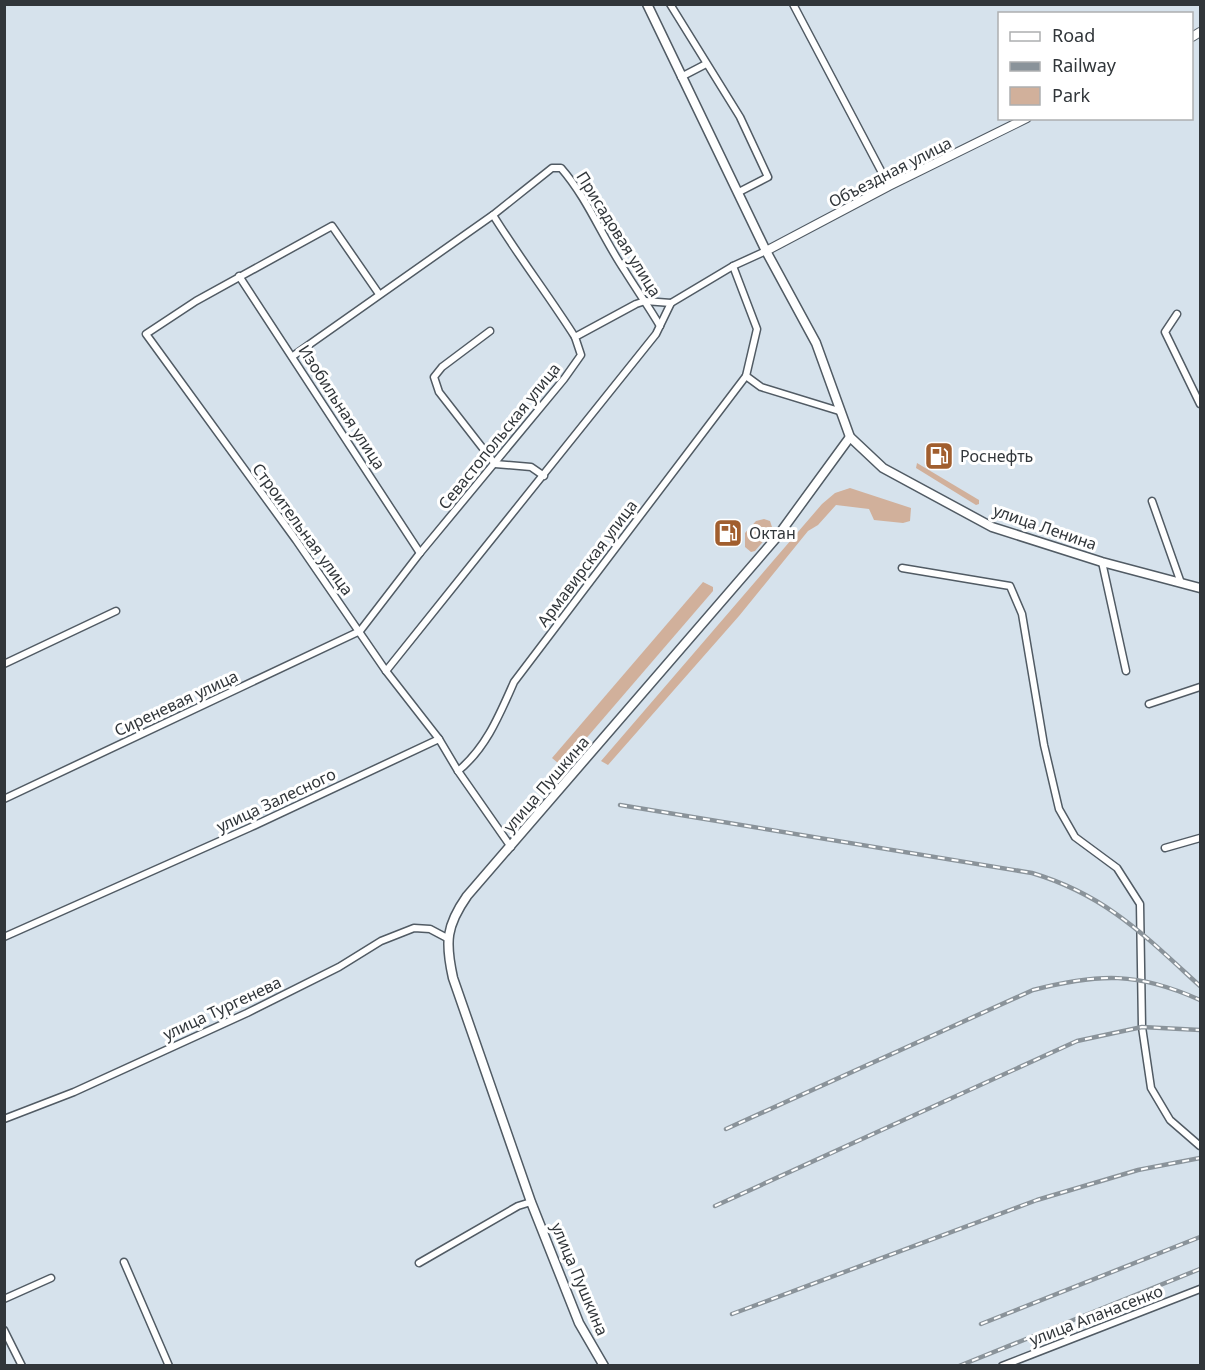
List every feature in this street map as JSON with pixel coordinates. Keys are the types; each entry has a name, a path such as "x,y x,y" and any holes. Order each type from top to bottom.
{"main road":[{"path":"647,4 766,252 816,342 850,437"},
{"name":"улица Ленина","path":"850,437 883,468 992,527 1102,562 1200,588"},
{"name":"улица Пушкина","path":"600,1365 579,1323 531,1202 453,978 447,938 454,915 460,905 777,537 850,437"}],"street":[{"path":"670,4 740,117 768,177 739,192"},
{"path":"793,4 889,186"},
{"path":"681,77 706,64"},
{"name":"Объездная улица","path":"766,252 889,186 1023,120"},
{"name":"Присадовая улица","path":"293,356 493,215 552,168 561,168 575,185 660,326"},
{"path":"493,215 575,338 645,301 671,303"},
{"path":"239,276 332,226 379,294"},
{"path":"386,671 544,476 660,326 671,303 733,266 766,252"},
{"name":"Армавирская улица","path":"458,771 468,763 493,731 514,682 746,376 758,328 733,266"},
{"name":"Строительная улица","path":"239,276 146,334 360,631 386,671 439,739"},
{"name":"Изобильная улица","path":"239,276 420,553"},
{"path":"1178,314 1165,332 1200,404"},
{"path":"490,332 442,367 434,377 439,392 495,464 531,467 544,476"},
{"name":"Севастопольская улица","path":"360,631 420,553 495,464 581,355 575,338"},
{"path":"746,376 761,387 839,411"},
{"path":"1152,501 1181,583"},
{"path":"1102,562 1126,671"},
{"path":"902,568 1010,586 1022,614 1044,745 1059,809 1075,837 1117,868 1140,904 1142,1027 1151,1088 1170,1120 1200,1146"},
{"path":"4,664 116,611"},
{"name":"Сиреневая улица","path":"4,800 360,631"},
{"path":"1149,704 1200,687"},
{"path":"439,739 458,771 511,847"},
{"name":"улица Залесного","path":"4,937 249,828 439,739"},
{"path":"1165,848 1200,838"},
{"name":"улица Тургенева","path":"4,1119 74,1092 247,1013 339,967 381,941 414,928 430,929 447,938"},
{"path":"419,1263 518,1206 531,1202"},
{"path":"124,1262 169,1365"},
{"path":"4,1299 51,1278"},
{"name":"улица Апанасенко","path":"1002,1365 1200,1289"},
{"path":"4,1330 22,1365"}],"green space":[{"path":"917,463 979,500 979,504 976,505 916,468"},
{"path":"850,488 911,508 910,521 903,523 874,520 869,509 836,505 818,525 808,531 739,616 608,765 601,761 822,504 835,493"},
{"path":"764,519 770,521 773,530 755,551 751,552 745,547 745,533 756,521"},
{"path":"703,582 713,587 713,591 565,763 558,763 552,758"}],"railway":[{"path":"620,805 1032,873 1058,882 1103,905 1142,934 1200,986"},
{"path":"726,1129 1033,990 1078,980 1118,978 1157,984 1200,1000"},
{"path":"715,1206 1077,1041 1142,1027 1200,1030"},
{"path":"732,1314 1037,1200 1138,1170 1200,1158"},
{"path":"981,1324 1200,1237"},
{"path":"959,1366 1200,1269"}],"place":[{"name":"Роснефть","path":"939,456"},
{"name":"Октан","path":"728,533"}]}
